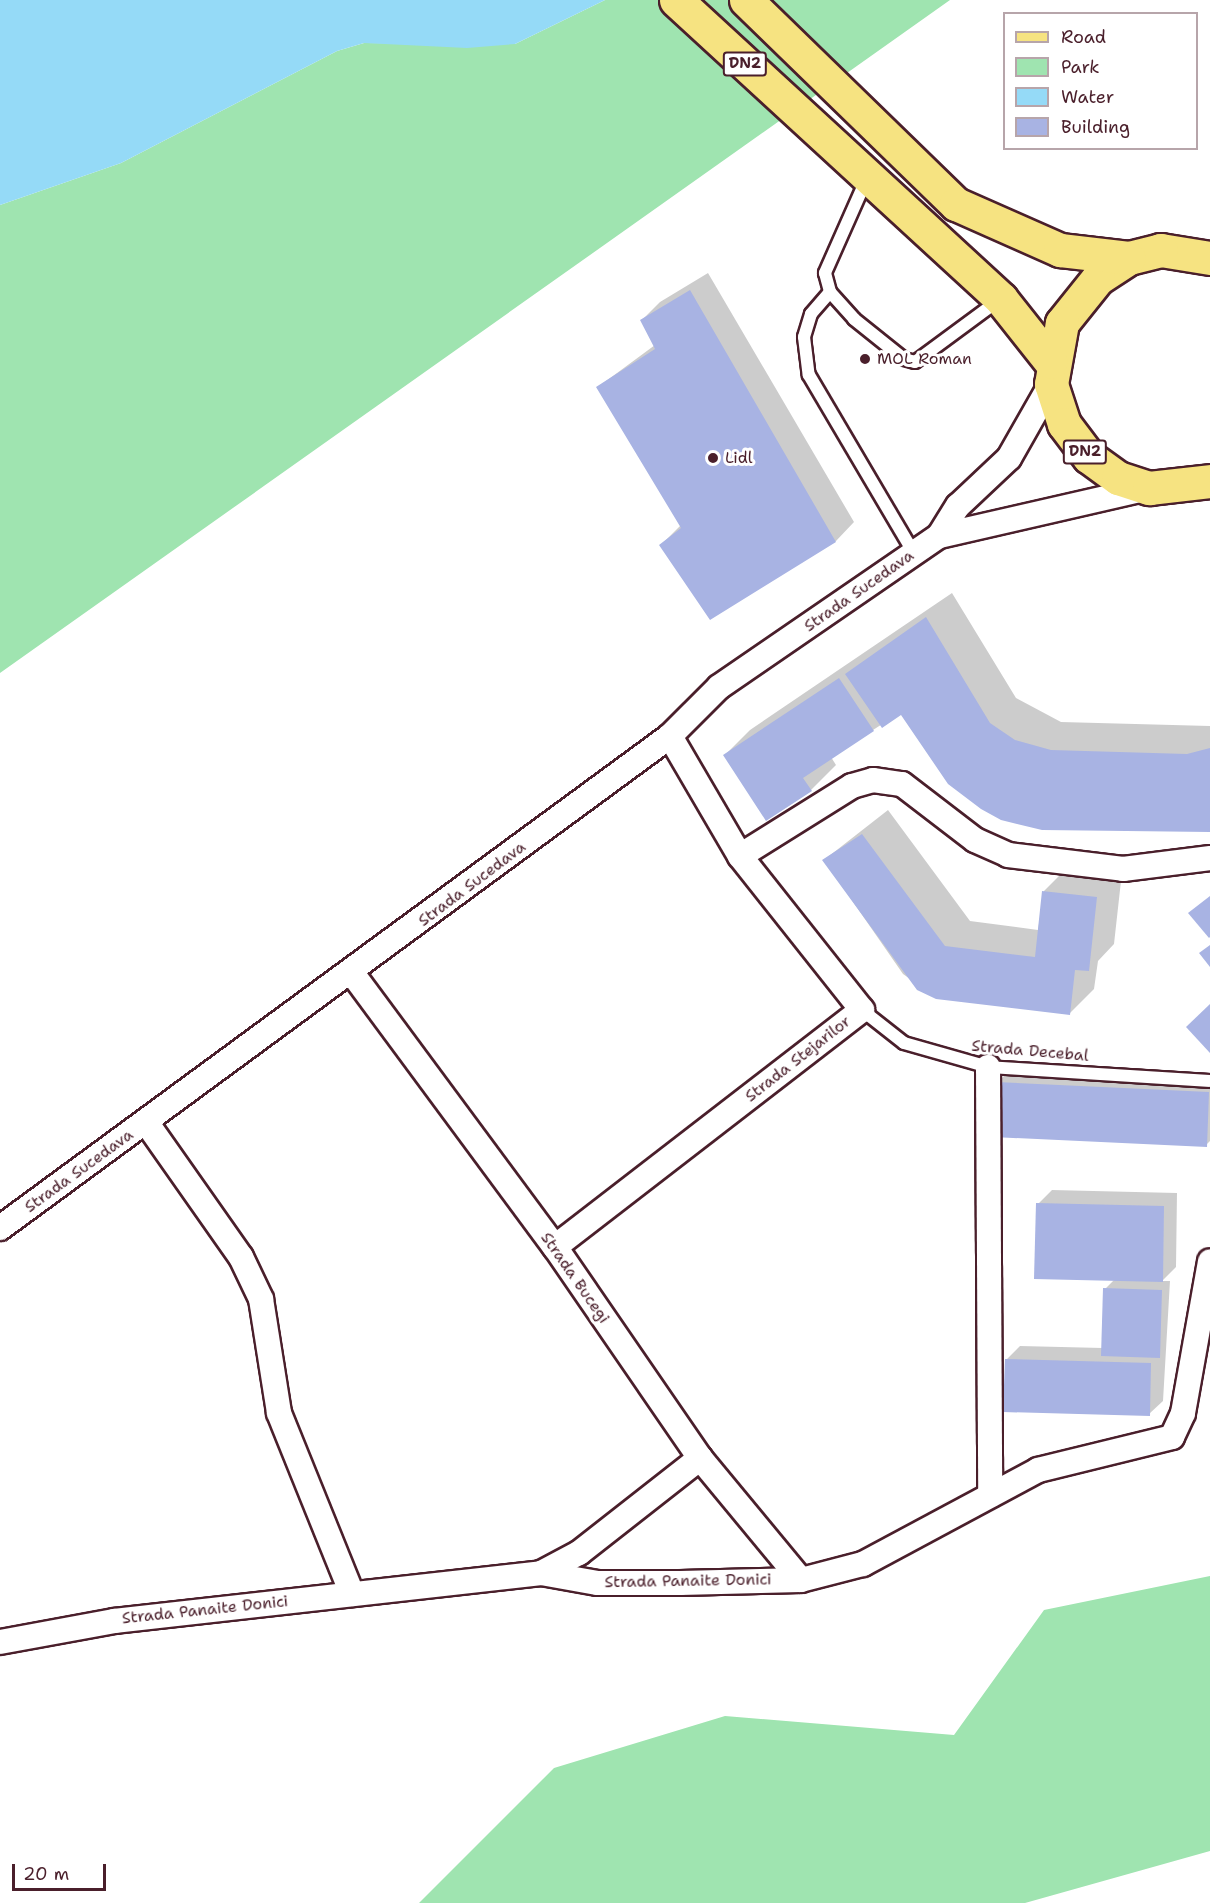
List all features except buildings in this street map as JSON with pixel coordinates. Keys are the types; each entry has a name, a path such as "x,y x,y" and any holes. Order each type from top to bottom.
{"main road":[{"name":"DN2","path":"676,0 1001,299 1051,373 1064,424 1089,457 1118,478 1161,488 1210,505"},
{"name":"DN2","path":"746,0 846,92 956,204 1060,250 1129,258 1161,250 1210,258"},
{"name":"DN2","path":"1051,373 1062,323 1080,294 1129,258"},
{"name":"DN2","path":"1161,488 1210,482"}],"street":[{"name":"Strada Sucedava","path":"939,536 958,506 1009,458 1051,373"},
{"name":"Strada Sucedava","path":"0,1228 352,973 670,736 719,687 939,536 1161,488"},
{"name":"Strada Stejarilor","path":"555,1247 862,1010 740,856 670,736"},
{"path":"740,856 852,786 873,780 902,784 975,840 1008,855 1123,869 1210,858"},
{"name":"Strada Bucegi","path":"352,973 555,1247 700,1458 801,1580"},
{"path":"988,1067 990,1495"},
{"path":"146,1122 242,1257 261,1299 279,1413 352,1594"},
{"name":"Strada Panaite Donici","path":"0,1642 114,1621 541,1573 598,1583 801,1580 863,1564 1038,1470 1173,1437 1183,1413 1210,1262"},
{"path":"541,1573 579,1553 700,1458"}],"lane":[{"path":"868,176 825,273 830,292 862,326 915,362 1001,299"},
{"path":"830,292 811,314 804,338 809,375 914,553"},
{"name":"Strada Decebal","path":"862,1010 904,1043 988,1067 1210,1081"}],"green space":[{"path":"605,0 950,0 0,673 0,205 121,163 337,51 364,43 515,44"},
{"path":"1210,1576 1210,1851 1025,1903 419,1903 554,1768 725,1716 954,1735 1044,1610"}],"water":[{"path":"0,0 605,0 515,44 467,48 364,43 337,51 121,163 0,205"}],"place":[{"name":"MOL Roman","path":"865,359"},
{"name":"Lidl","path":"713,458"}]}
